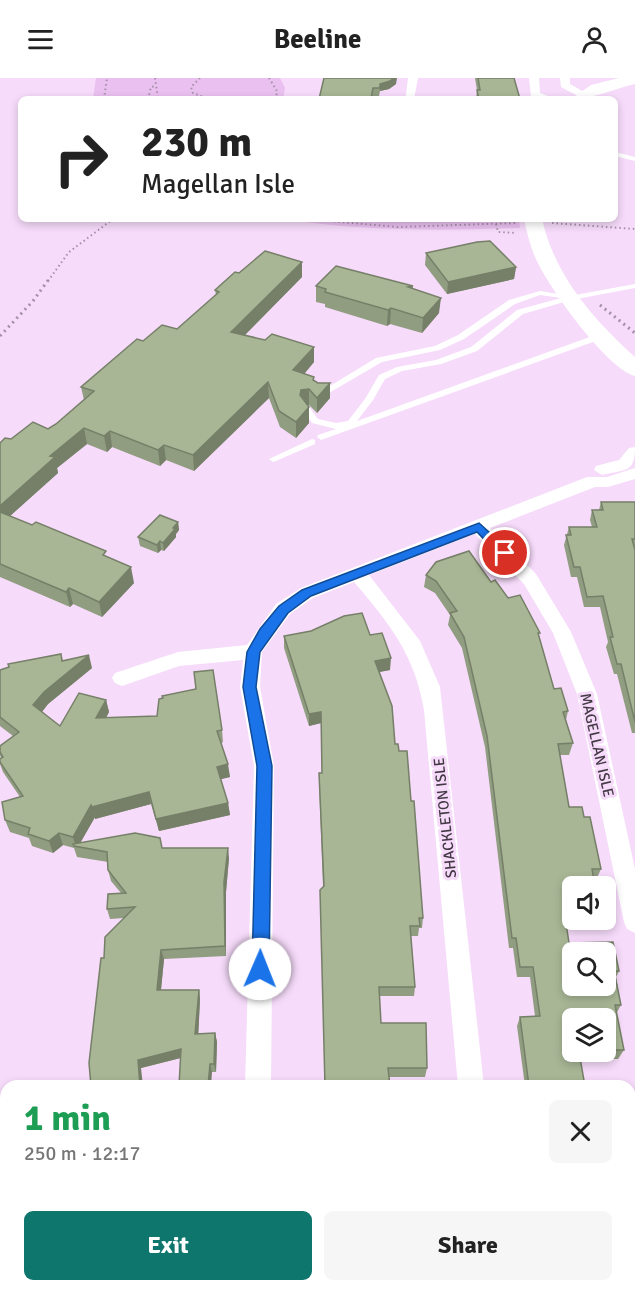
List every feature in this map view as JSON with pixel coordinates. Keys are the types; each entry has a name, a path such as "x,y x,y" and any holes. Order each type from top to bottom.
{"street":[{"path":"411,96 413,78"},
{"path":"534,78 535,94 541,96"},
{"path":"565,78 565,85 580,96"},
{"path":"583,96 614,80 635,80"},
{"path":"530,225 549,267 570,297 601,336 635,369"},
{"path":"258,1080 264,766 250,687 253,652 283,609 307,593 592,481 608,482 633,465"},
{"name":"MAGELLAN ISLE","path":"479,527 530,579 562,632 587,694 635,922"},
{"name":"SHACKLETON ISLE","path":"357,573 388,609 409,641 425,673 434,710 470,1080"},
{"path":"122,678 178,659 253,652"}],"lane":[{"path":"618,155 635,159"},
{"path":"306,409 315,421 336,426 351,423 369,400 382,377 400,369 438,362 474,349 519,312 570,297 635,286"},
{"path":"319,395 379,360 437,348 461,337 512,302 540,293 570,297"},
{"path":"321,437 601,336"},
{"path":"273,459 312,442"}],"path":[{"path":"104,96 106,78"},
{"path":"155,78 158,96"},
{"path":"200,78 191,87 193,93 201,96"},
{"path":"269,78 277,91 276,96"},
{"path":"149,96 151,87 156,86"},
{"path":"0,336 33,301 69,252 109,222"},
{"path":"330,222 354,225 496,224 635,229"},
{"path":"433,222 434,226"},
{"path":"496,224 498,232 530,225"},
{"path":"597,302 635,333"}],"shaded area":[{"path":"96,78 280,78 285,88 284,96 93,96"},
{"path":"306,222 519,222 520,228 401,229"}],"building":[{"path":"324,78 394,78 380,84 380,88 373,88 372,96 320,96"},
{"path":"478,78 514,78 519,96 478,96 477,90 480,90"},
{"path":"490,241 516,267 448,282 426,253 477,242"},
{"path":"265,251 302,262 231,332 265,340 272,334 314,347 293,370 314,377 313,380 318,383 330,383 317,398 309,389 301,390 300,395 309,407 296,422 279,411 268,382 193,455 164,445 158,450 110,431 104,436 84,428 50,456 55,457 0,506 0,443 5,438 11,439 33,422 48,429 56,424 94,391 81,387 137,339 143,341 162,325 177,329 219,292 215,290 235,272 239,273"},
{"path":"336,266 413,286 408,287 441,298 423,318 325,292 326,289 316,286"},
{"path":"601,502 635,502 635,539 632,539 635,550 635,722 621,664 617,664 610,637 613,637 603,596 587,597 580,567 574,567 566,535 571,535 569,527 597,527 592,510 603,510"},
{"path":"0,512 32,525 36,522 106,551 103,555 131,567 99,602 69,588 66,592 0,564"},
{"path":"160,515 178,522 163,543 160,541 157,545 138,537"},
{"path":"469,551 491,582 495,580 508,598 520,595 540,633 538,633 554,689 561,688 568,711 563,712 573,743 558,744 569,807 582,807 584,817 590,817 601,869 592,869 593,876 562,876 562,930 567,930 569,942 562,942 562,996 616,996 616,981 621,1005 615,1005 616,1008 562,1008 562,1062 581,1062 584,1080 528,1080 520,1017 540,1016 533,967 520,967 516,938 512,938 487,736 464,637 450,613 457,611 436,581 426,575 436,562"},
{"path":"362,613 370,635 382,633 391,658 375,661 392,706 395,744 398,744 399,751 407,751 411,801 414,801 423,918 419,918 420,926 410,926 415,987 379,987 381,1023 426,1023 427,1068 388,1068 389,1080 325,1080 320,890 324,886 319,773 322,773 321,712 309,714 284,636 311,631 344,616"},
{"path":"61,654 62,661 89,655 44,692 33,705 60,726 79,693 106,700 96,718 157,716 159,699 163,698 162,696 196,689 194,672 213,670 222,730 217,731 228,764 217,767 228,803 156,819 149,792 92,807 91,805 73,837 59,833 49,841 28,834 30,828 5,820 2,802 23,796 0,762 3,757 0,746 19,732 0,717 0,670 9,667 8,664"},
{"path":"135,833 160,838 162,848 228,848 224,882 225,946 161,950 157,990 199,990 195,1034 215,1033 214,1064 210,1064 209,1080 179,1080 181,1049 138,1060 140,1080 90,1080 89,1063 105,937 135,907 107,909 108,894 126,893 108,870 107,852 73,844"},
{"path":"616,1010 624,1050 616,1050"}],"route":[{"path":"260,969 264,766 250,687 253,652 283,609 307,593 479,527 505,553"}]}
